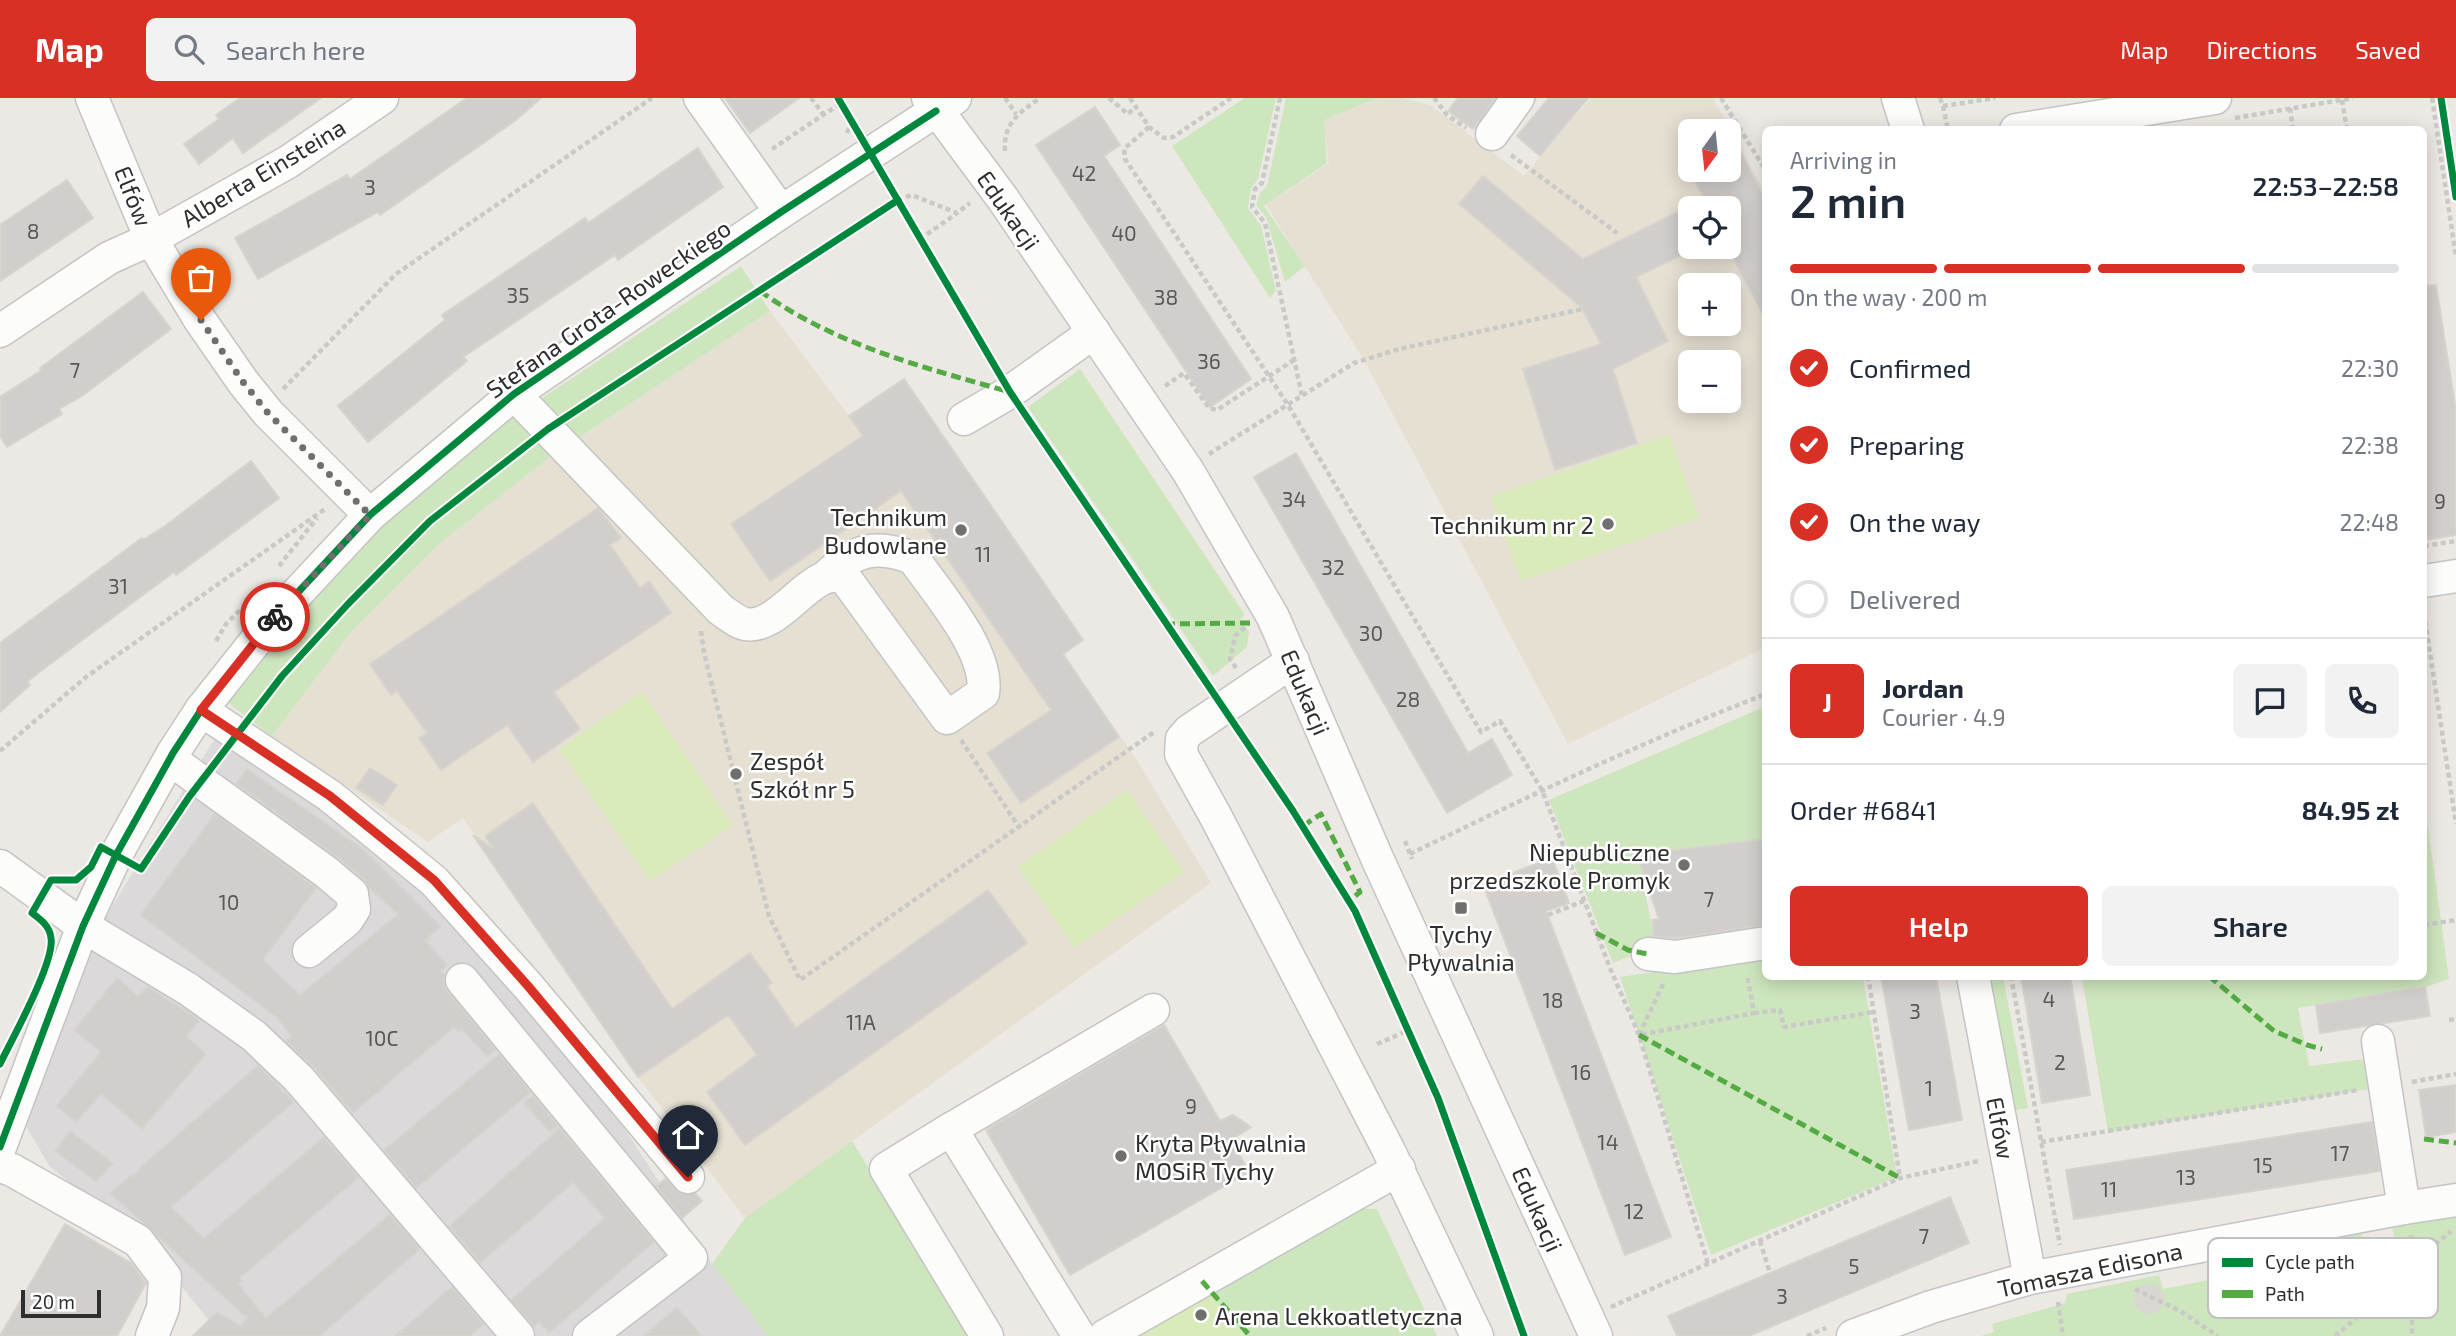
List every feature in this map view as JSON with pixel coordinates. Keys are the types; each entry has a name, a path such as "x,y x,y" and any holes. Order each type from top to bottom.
{"street":[{"name":"Elfów","path":"92,98 151,239 201,320 243,382 268,413 370,515"},
{"name":"Alberta Einsteina","path":"0,331 109,258 151,239 288,162 382,98"},
{"path":"700,98 781,212"},
{"path":"1492,134 1518,98"},
{"path":"1898,98 1907,126"},
{"name":"Edukacji","path":"940,102 993,186 1188,471 1273,617 1377,858 1596,1336"},
{"name":"Stefana Grota-Roweckiego","path":"0,1147 83,926 116,855 201,710 274,618 370,515 514,394 940,102"},
{"path":"2055,126 2220,109"},
{"path":"964,419 1010,392 1094,332"},
{"path":"514,394 721,610 741,623 750,625 760,622 786,607 842,562 879,549 913,558 979,657 985,682 983,693 947,718 845,578 837,574 828,575"},
{"path":"2427,581 2456,576"},
{"path":"1293,662 1189,731 1182,739 1181,754 1399,1170 1477,1336"},
{"path":"201,710 330,796 434,880 528,986 688,1177"},
{"path":"170,759 326,872 352,894 354,909 346,920 309,951"},
{"path":"0,866 83,926 188,989 254,1036 299,1079 518,1336"},
{"path":"1661,956 1754,945"},
{"path":"462,980 691,1258 589,1336"},
{"name":"Elfów","path":"1974,980 2044,1284"},
{"path":"987,1336 886,1169 1153,1010"},
{"path":"2378,1041 2408,1207"},
{"path":"951,1129 1079,1336"},
{"path":"0,1166 12,1170 138,1241 165,1277 163,1308 152,1336"},
{"path":"1105,1336 1399,1170"},
{"name":"Tomasza Edisona","path":"2261,1238 2408,1207 2456,1200"},
{"name":"Tomasza Edisona","path":"1840,1331 1931,1307 2208,1249"}],"path":[{"path":"277,395 396,274 652,98"},
{"path":"811,98 823,115"},
{"path":"1005,98 1016,114"},
{"path":"1109,98 1128,114 1136,107"},
{"path":"1130,98 1149,127 1164,138 1173,137 1231,98"},
{"path":"1280,98 1262,183 1255,189 1252,207 1265,223 1302,396"},
{"path":"1434,98 1447,115 1477,136 1492,134 1499,146 1617,233"},
{"path":"1721,98 1762,165"},
{"path":"1940,98 1947,126"},
{"path":"1944,106 1995,98"},
{"path":"2220,109 2290,108 2353,98"},
{"path":"2432,98 2456,257"},
{"path":"2441,98 2456,197"},
{"path":"2342,100 2346,126"},
{"path":"748,165 841,103"},
{"path":"2290,108 2292,126"},
{"path":"1149,127 1124,149 1125,159 1288,405 1481,732 1500,721 1542,790 1639,1035 1708,1264"},
{"path":"920,239 993,186"},
{"path":"898,200 912,195 957,213"},
{"path":"1206,456 1354,363 1399,349 1583,309"},
{"path":"1161,389 1184,373 1209,408 1217,410 1294,360"},
{"path":"2427,546 2456,541"},
{"path":"696,584 704,653 766,905 800,980 1154,732"},
{"path":"1229,678 1238,670 1230,659 1235,636 1251,623 1273,617"},
{"path":"2427,633 2456,824"},
{"path":"1410,854 1542,790 1708,716 1762,696"},
{"path":"1548,915 1584,901"},
{"path":"2427,925 2456,920"},
{"path":"1754,945 1754,1013"},
{"path":"1639,1035 1661,956"},
{"path":"1869,980 1900,1178"},
{"path":"2012,980 2061,1251"},
{"path":"1639,1035 1780,1010 1784,1027 1873,1012"},
{"path":"2449,1020 2456,1019"},
{"path":"1377,1044 1409,1030"},
{"path":"2041,1142 2456,1074"},
{"path":"1611,1307 1900,1178 1990,1158"},
{"path":"2408,1207 2409,1238"},
{"path":"2438,1243 2456,1225"},
{"path":"1760,1240 1770,1273"},
{"path":"2044,1284 2063,1336"},
{"path":"2124,1284 2180,1311 2218,1336"},
{"path":"2336,1336 2358,1318"},
{"path":"2411,1318 2412,1336"},
{"path":"1807,1336 1840,1331"}],"shaded area":[{"name":"Technikum nr 2","path":"1378,98 1402,98 1430,105 1524,176 1591,98 1713,98 1725,119 1678,119 1678,182 1741,182 1741,148 1762,186 1762,649 1568,744 1364,360 1266,205 1329,163 1323,120"},
{"name":"Zespół Szkół nr 5","path":"770,311 849,416 904,379 1083,640 1063,655 1135,757 1211,883 745,1218 638,1077 463,818 428,842 272,736 351,632 439,544 550,457"},
{"path":"228,717 492,923 712,1264 768,1336 198,1336 208,1319 147,1244 50,1167 23,1121 89,944"},
{"path":"2149,1284 2160,1288 2164,1299 2160,1310 2149,1314 2138,1310 2134,1299 2138,1288"}],"green space":[{"path":"1245,98 1276,98 1258,179 1251,189 1248,208 1261,226 1276,291 1270,298 1172,146"},
{"path":"1286,98 1377,98 1324,120 1327,163 1264,206 1305,266 1285,282 1266,217 1256,205 1260,193 1267,186"},
{"path":"741,266 770,311 550,457 439,544 351,632 272,736 227,702 303,609 382,526 465,453 518,414"},
{"path":"1080,369 1245,615 1240,619 1249,632 1247,647 1213,676 1028,407"},
{"path":"1669,434 1699,518 1521,581 1491,497"},
{"path":"642,692 733,825 650,881 559,749"},
{"name":"Niepubliczne przedszkole Promyk","path":"1762,708 1762,839 1667,852 1640,861 1655,946 1613,963 1549,800"},
{"path":"1127,790 1184,872 1075,948 1018,867"},
{"path":"2427,827 2449,979 2425,987 2298,1008 2309,1066 2365,1059 2369,1089 2108,1132 2083,980 2427,980"},
{"path":"1762,957 1762,980 1864,980 1897,1177 1711,1255 1620,977"},
{"path":"1988,980 2004,980 2028,1108 2012,1111"},
{"path":"852,1141 972,1336 768,1336 712,1264 745,1218"},
{"path":"1349,1208 1377,1209 1437,1336 1139,1336"},
{"path":"2456,1215 2456,1336 1981,1336 1994,1332 1992,1324 2065,1303 2067,1294 2159,1275 2163,1289 2208,1280 2208,1318 2438,1318 2438,1238 2395,1238 2392,1226"},
{"path":"2361,1231 2362,1238 2321,1238"},
{"name":"Arena Lekkoatletyczna","path":"1209,1293 1246,1336 1139,1336"}],"building":[{"path":"240,98 321,98 243,153 233,138 199,164 184,144 219,119 216,115"},
{"path":"467,98 541,98 516,120 380,215 378,212 258,279 235,238 347,175 350,179"},
{"path":"725,98 799,98 750,133"},
{"path":"1458,98 1495,98 1473,129 1448,111"},
{"path":"1549,98 1588,98 1540,156 1517,136"},
{"path":"1095,107 1120,145 1104,156 1251,379 1210,407 1036,145"},
{"path":"698,148 723,187 618,260 615,255 463,357 467,361 368,442 338,406 445,320 442,315 585,218 588,223"},
{"path":"1742,155 1762,193 1762,313 1734,259 1741,259 1741,196 1703,196 1696,182 1741,182"},
{"path":"1483,176 1583,259 1678,212 1678,257 1636,277 1668,341 1613,369 1637,443 1555,470 1523,369 1601,344 1581,307 1459,204"},
{"path":"67,180 93,218 0,281 0,225"},
{"path":"2436,285 2456,412 2456,535 2427,540 2427,286"},
{"path":"143,292 171,329 82,396 59,409 62,414 7,447 0,436 0,397 42,370 40,368"},
{"path":"904,379 1083,640 1063,654 1119,737 1021,803 987,753 1051,710 901,491 770,581 731,524 863,436 849,416"},
{"path":"1296,453 1468,753 1492,739 1512,775 1447,813 1254,477"},
{"path":"251,461 279,498 46,667 27,682 30,685 0,712 0,643 142,538 143,540 165,526"},
{"path":"598,508 621,538 610,545 640,588 649,581 671,613 554,692 580,729 533,762 507,725 441,770 419,738 427,733 397,691 391,695 370,664"},
{"path":"370,768 397,785 383,805 356,788"},
{"path":"247,769 363,849 441,927 425,940 447,965 441,971 445,975 444,984 496,1050 487,1057 462,1029 459,1032 454,1027 353,1113 286,1041 292,1036 275,1016 140,915 215,814 316,888 263,960 300,995 398,914 338,858 236,784"},
{"path":"533,803 672,1009 750,953 772,983 767,986 796,1028 988,890 1027,943 745,1145 707,1092 757,1055 728,1015 638,1077 473,835 493,848 485,836"},
{"path":"1762,839 1762,926 1675,938 1654,936 1652,920 1659,919 1639,861 1669,851"},
{"path":"1552,858 1569,903 1546,911 1671,1237 1625,1255 1483,884"},
{"path":"117,978 138,996 148,987 200,1020 186,1036 206,1054 142,1129 101,1094 76,1122 56,1106 101,1052 74,1030"},
{"path":"1882,980 1937,980 1962,1120 1909,1130"},
{"path":"2022,980 2071,980 2090,1095 2042,1103"},
{"path":"2425,987 2430,1016 2320,1033 2316,1005"},
{"name":"Kryta Pływalnia MOSiR Tychy","path":"1164,1025 1220,1121 1233,1115 1251,1127 1231,1140 1249,1172 1070,1275 986,1130"},
{"path":"499,1054 531,1092 416,1188 384,1150"},
{"path":"258,1065 294,1102 171,1207 204,1238 324,1137 359,1177 240,1278 242,1281 238,1284 266,1318 390,1214 420,1249 320,1336 193,1336 217,1312 241,1326 247,1318 110,1193 131,1175 133,1177 142,1166"},
{"path":"2456,1085 2456,1132 2426,1137 2419,1090"},
{"path":"533,1095 558,1125 550,1132 524,1103"},
{"path":"2372,1122 2380,1171 2074,1219 2066,1170"},
{"path":"560,1128 654,1242 549,1333 539,1322 534,1327 511,1300 605,1218 573,1183 480,1263 449,1226"},
{"path":"70,1131 113,1163 96,1182 55,1151"},
{"path":"665,1179 681,1194 695,1193 702,1201 682,1218 656,1187"},
{"path":"1950,1197 1969,1243 1749,1336 1677,1336 1668,1316"},
{"path":"65,1224 131,1263 146,1283 117,1336 0,1336"},
{"path":"452,1287 484,1324 470,1336 395,1336"},
{"path":"677,1307 702,1336 643,1336"}],"marked path":[{"path":"760,291 818,326 849,340 912,363 1010,392"},
{"path":"1165,624 1250,623"},
{"path":"1303,826 1321,814 1360,892 1349,901"},
{"path":"1596,933 1628,950 1648,954"},
{"path":"2214,980 2274,1031 2322,1049"},
{"path":"1639,1035 1900,1178"},
{"path":"2424,1139 2456,1143"},
{"path":"1202,1281 1250,1336"}],"cycle path":[{"path":"838,98 1010,392 1293,811 1355,911 1438,1098 1524,1336"},
{"path":"2441,98 2456,197"},
{"path":"0,1147 83,926 116,855 173,753 201,710 274,618 370,515 514,394 781,212 936,111"},
{"path":"0,1064 32,1001 46,964 51,938 49,930 32,913 51,880 76,880 91,867 101,847 141,869 189,797 282,676 430,521 548,429 898,200"}],"way so far":[{"path":"201,320 243,382 268,413 370,515 275,617"}],"place":[{"name":"Technikum nr 2","path":"1608,524"},
{"name":"Technikum Budowlane","path":"961,530"},
{"name":"Zespół Szkół nr 5","path":"736,774"},
{"name":"Niepubliczne przedszkole Promyk","path":"1684,865"},
{"name":"Tychy Pływalnia","path":"1461,908"},
{"name":"Kryta Pływalnia MOSiR Tychy","path":"1121,1156"},
{"name":"Arena Lekkoatletyczna","path":"1201,1315"}],"route":[{"path":"275,617 201,710 330,796 434,880 528,986 688,1177"}]}
